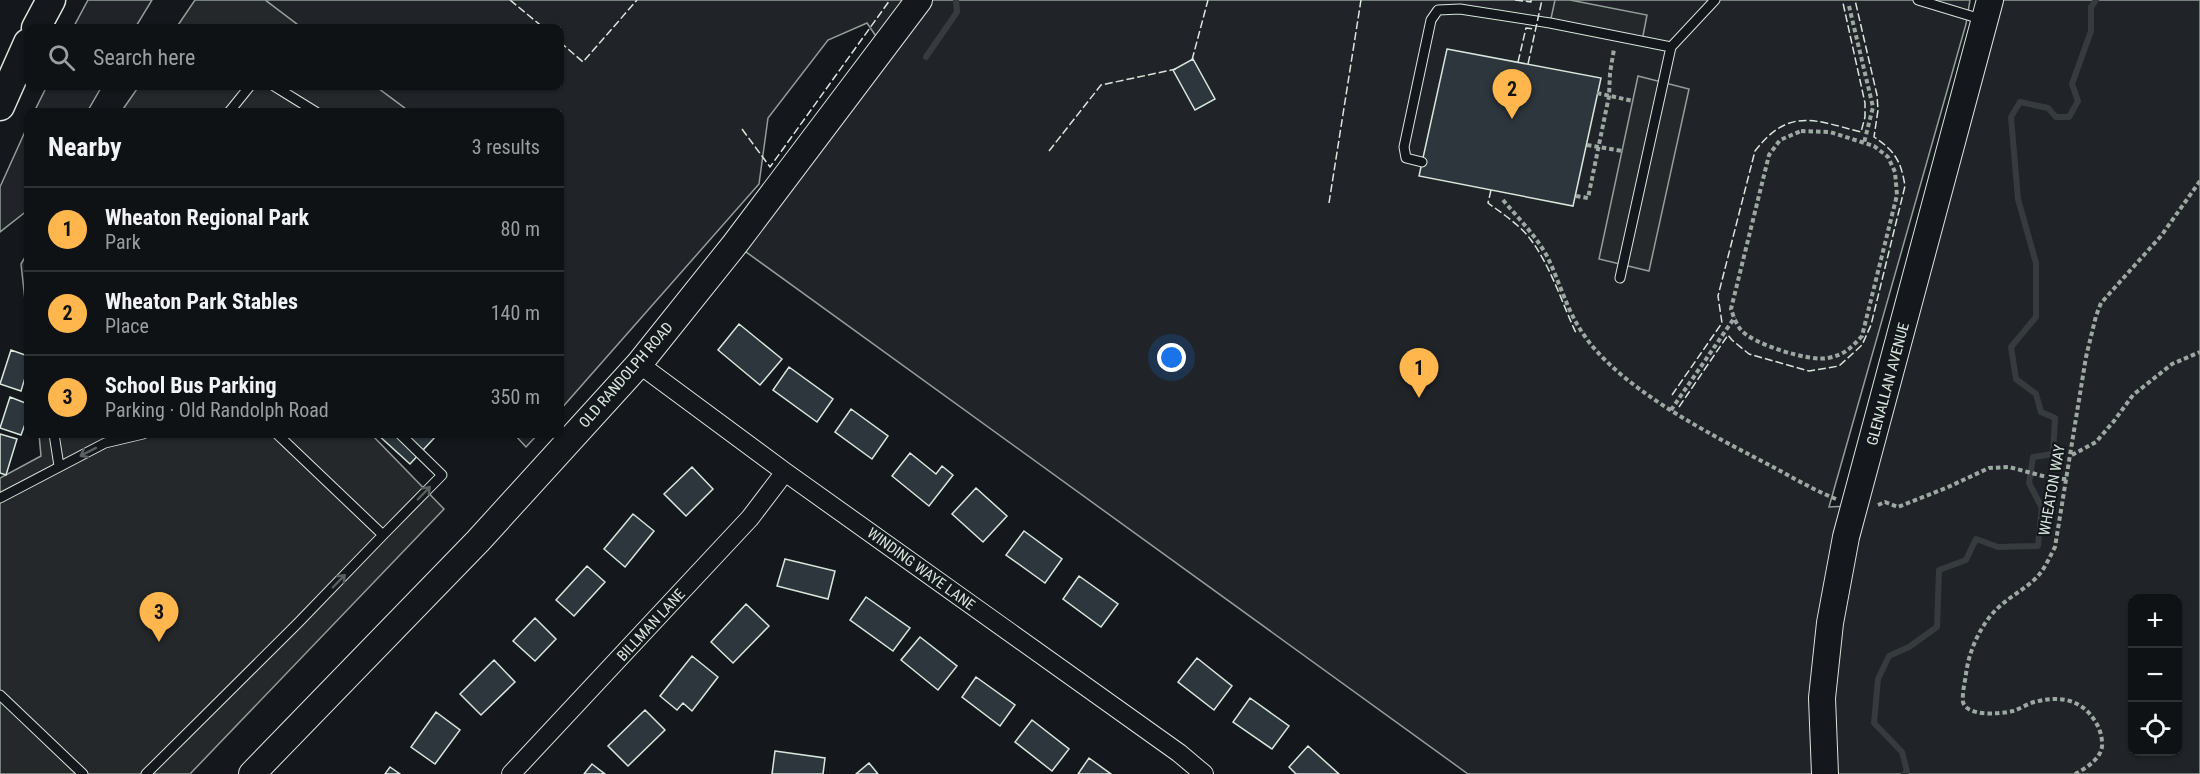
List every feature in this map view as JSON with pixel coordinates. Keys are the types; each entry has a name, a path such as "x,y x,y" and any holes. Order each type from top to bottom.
{"main road":[{"path":"38,24 51,0"},
{"path":"0,106 24,53"}],"street":[{"name":"OLD RANDOLPH ROAD","path":"252,774 478,541 639,364 735,244 919,0"},
{"name":"GLENALLAN AVENUE","path":"1825,774 1822,698 1830,623 1846,537 1988,10"},
{"name":"WINDING WAYE LANE","path":"639,364 785,472 1179,753 1204,774"},
{"name":"BILLMAN LANE","path":"511,774 750,518 785,472"}],"lane":[{"path":"1620,278 1671,47 1714,0"},
{"path":"1918,0 1988,10"},
{"path":"1422,162 1406,158 1404,147 1431,21 1438,10 1460,9 1550,23 1671,47"},
{"path":"232,108 247,90"},
{"path":"280,90 310,108"},
{"path":"55,438 59,466"},
{"path":"0,498 105,443 126,438"},
{"path":"281,438 383,535"},
{"path":"146,774 442,475 404,438"},
{"path":"0,695 83,774"}],"path":[{"path":"1849,6 1873,107 1864,143"},
{"path":"1576,196 1588,198 1609,96 1614,48"},
{"path":"1597,93 1633,100"},
{"path":"1801,131 1830,132 1864,143 1874,146 1888,157 1895,172 1897,195 1862,336 1848,351 1826,359 1800,355 1761,344 1741,330 1731,309 1769,155 1780,140 1801,131"},
{"path":"1587,145 1622,151"},
{"name":"WHEATON WAY","path":"2076,774 2097,759 2103,745 2101,732 2091,715 2079,703 2063,699 2034,702 2011,712 1978,714 1968,710 1963,702 1968,662 1983,626 1998,607 2036,579 2055,547 2086,357 2100,303 2161,236 2200,181"},
{"path":"1503,200 1547,256 1579,328 1597,352 1624,378 1671,410 1736,449 1803,485 1856,506 1872,508 1885,502 1898,507 1989,468 2009,467 2054,479 2067,479"},
{"path":"1671,410 1735,317"},
{"path":"2071,455 2096,442 2133,395 2172,364 2200,352"}],"shaded area":[{"path":"88,0 152,0 137,24 75,24"},
{"path":"195,0 265,0 297,24 179,24"},
{"path":"265,0 1970,0 1966,24 1829,507 1848,506 1989,0 2200,0 2200,774 1468,774 735,244 882,45 867,23 828,40 768,118 759,184 564,405 564,108 405,108 380,90 564,90 564,24 297,24"},
{"path":"1555,0 1570,0 1647,15 1642,41 1550,23"},
{"path":"1638,76 1689,89 1649,271 1599,259"},
{"path":"45,90 100,90 89,108 36,108"},
{"path":"136,90 380,90 405,108 124,108"},
{"path":"24,134 24,213 0,232 0,187"},
{"path":"24,259 24,291 21,264"},
{"path":"39,438 375,438 444,509 190,774 0,774 0,478 41,456"},
{"path":"518,438 534,438 526,447"}],"building":[{"path":"1447,49 1601,78 1573,206 1419,176"},
{"path":"1193,59 1215,99 1195,110 1173,70"},
{"path":"739,324 782,359 760,385 718,350"},
{"path":"11,350 24,355 24,381 21,391 0,384"},
{"path":"789,367 833,399 817,422 773,390"},
{"path":"10,397 24,402 24,427 21,435 0,428"},
{"path":"851,409 888,436 872,459 835,432"},
{"path":"0,434 17,439 6,475 0,473"},
{"path":"381,438 434,438 410,464"},
{"path":"910,453 936,474 942,466 953,475 929,506 892,476"},
{"path":"692,467 713,489 686,516 664,494"},
{"path":"976,488 1007,516 983,542 952,514"},
{"path":"633,514 654,531 625,567 604,549"},
{"path":"1024,531 1062,559 1045,583 1006,555"},
{"path":"785,559 835,571 828,599 777,586"},
{"path":"587,566 605,582 574,616 556,600"},
{"path":"1079,576 1118,604 1101,627 1063,599"},
{"path":"866,597 910,628 893,651 850,620"},
{"path":"746,604 769,626 733,663 711,642"},
{"path":"535,618 556,639 535,661 513,641"},
{"path":"920,637 957,666 938,690 901,660"},
{"path":"692,656 718,677 692,711 683,703 677,710 660,696"},
{"path":"1197,658 1232,686 1214,710 1178,682"},
{"path":"494,660 515,682 481,715 460,694"},
{"path":"976,677 1015,705 1000,726 962,697"},
{"path":"1250,698 1289,726 1272,749 1233,722"},
{"path":"645,710 665,730 628,766 608,746"},
{"path":"436,712 460,730 435,764 411,747"},
{"path":"1032,720 1069,749 1052,771 1015,742"},
{"path":"1308,746 1339,774 1296,774 1289,767"},
{"path":"775,751 825,758 823,774 772,774"},
{"path":"1089,758 1111,774 1078,774"},
{"path":"869,763 878,774 856,774"},
{"path":"592,764 605,774 584,774"},
{"path":"390,767 400,774 385,774"}],"waterway":[{"path":"926,57 957,12 956,0"},
{"path":"1904,774 1907,771 1902,752 1874,723 1878,679 1889,656 1909,647 1937,627 1939,570 1966,560 1976,539 1998,547 2038,546 2042,508 2029,483 2033,457 2053,454 2055,418 2041,412 2036,394 2016,379 2011,347 2036,317 2036,263 2018,199 2011,117 2020,102 2048,108 2056,117 2069,117 2078,101 2072,84 2091,31 2091,7 2096,0"}],"fence":[{"path":"510,0 539,24"},
{"path":"564,45 583,62 637,0"},
{"path":"742,129 770,167 890,0"},
{"path":"1192,60 1208,0"},
{"path":"1329,203 1361,0"},
{"path":"1515,0 1531,2 1531,0"},
{"path":"1528,64 1542,0"},
{"path":"1679,407 1728,335 1749,354 1809,371 1839,366 1862,345 1871,325 1905,186 1896,157 1874,137 1878,110 1877,95 1855,0"},
{"path":"1672,395 1722,323 1718,296 1755,151 1767,137 1791,122 1816,121 1861,132 1865,117 1865,103 1843,3"},
{"path":"1518,62 1526,28 1535,29"},
{"path":"1049,151 1101,85 1176,69"},
{"path":"1491,190 1488,203 1522,229 1538,251 1576,333"}],"place":[{"name":"Wheaton Park Stables","path":"1512,119"},
{"name":"Wheaton Regional Park","path":"1419,398"},
{"name":"School Bus Parking","path":"159,642"}]}
